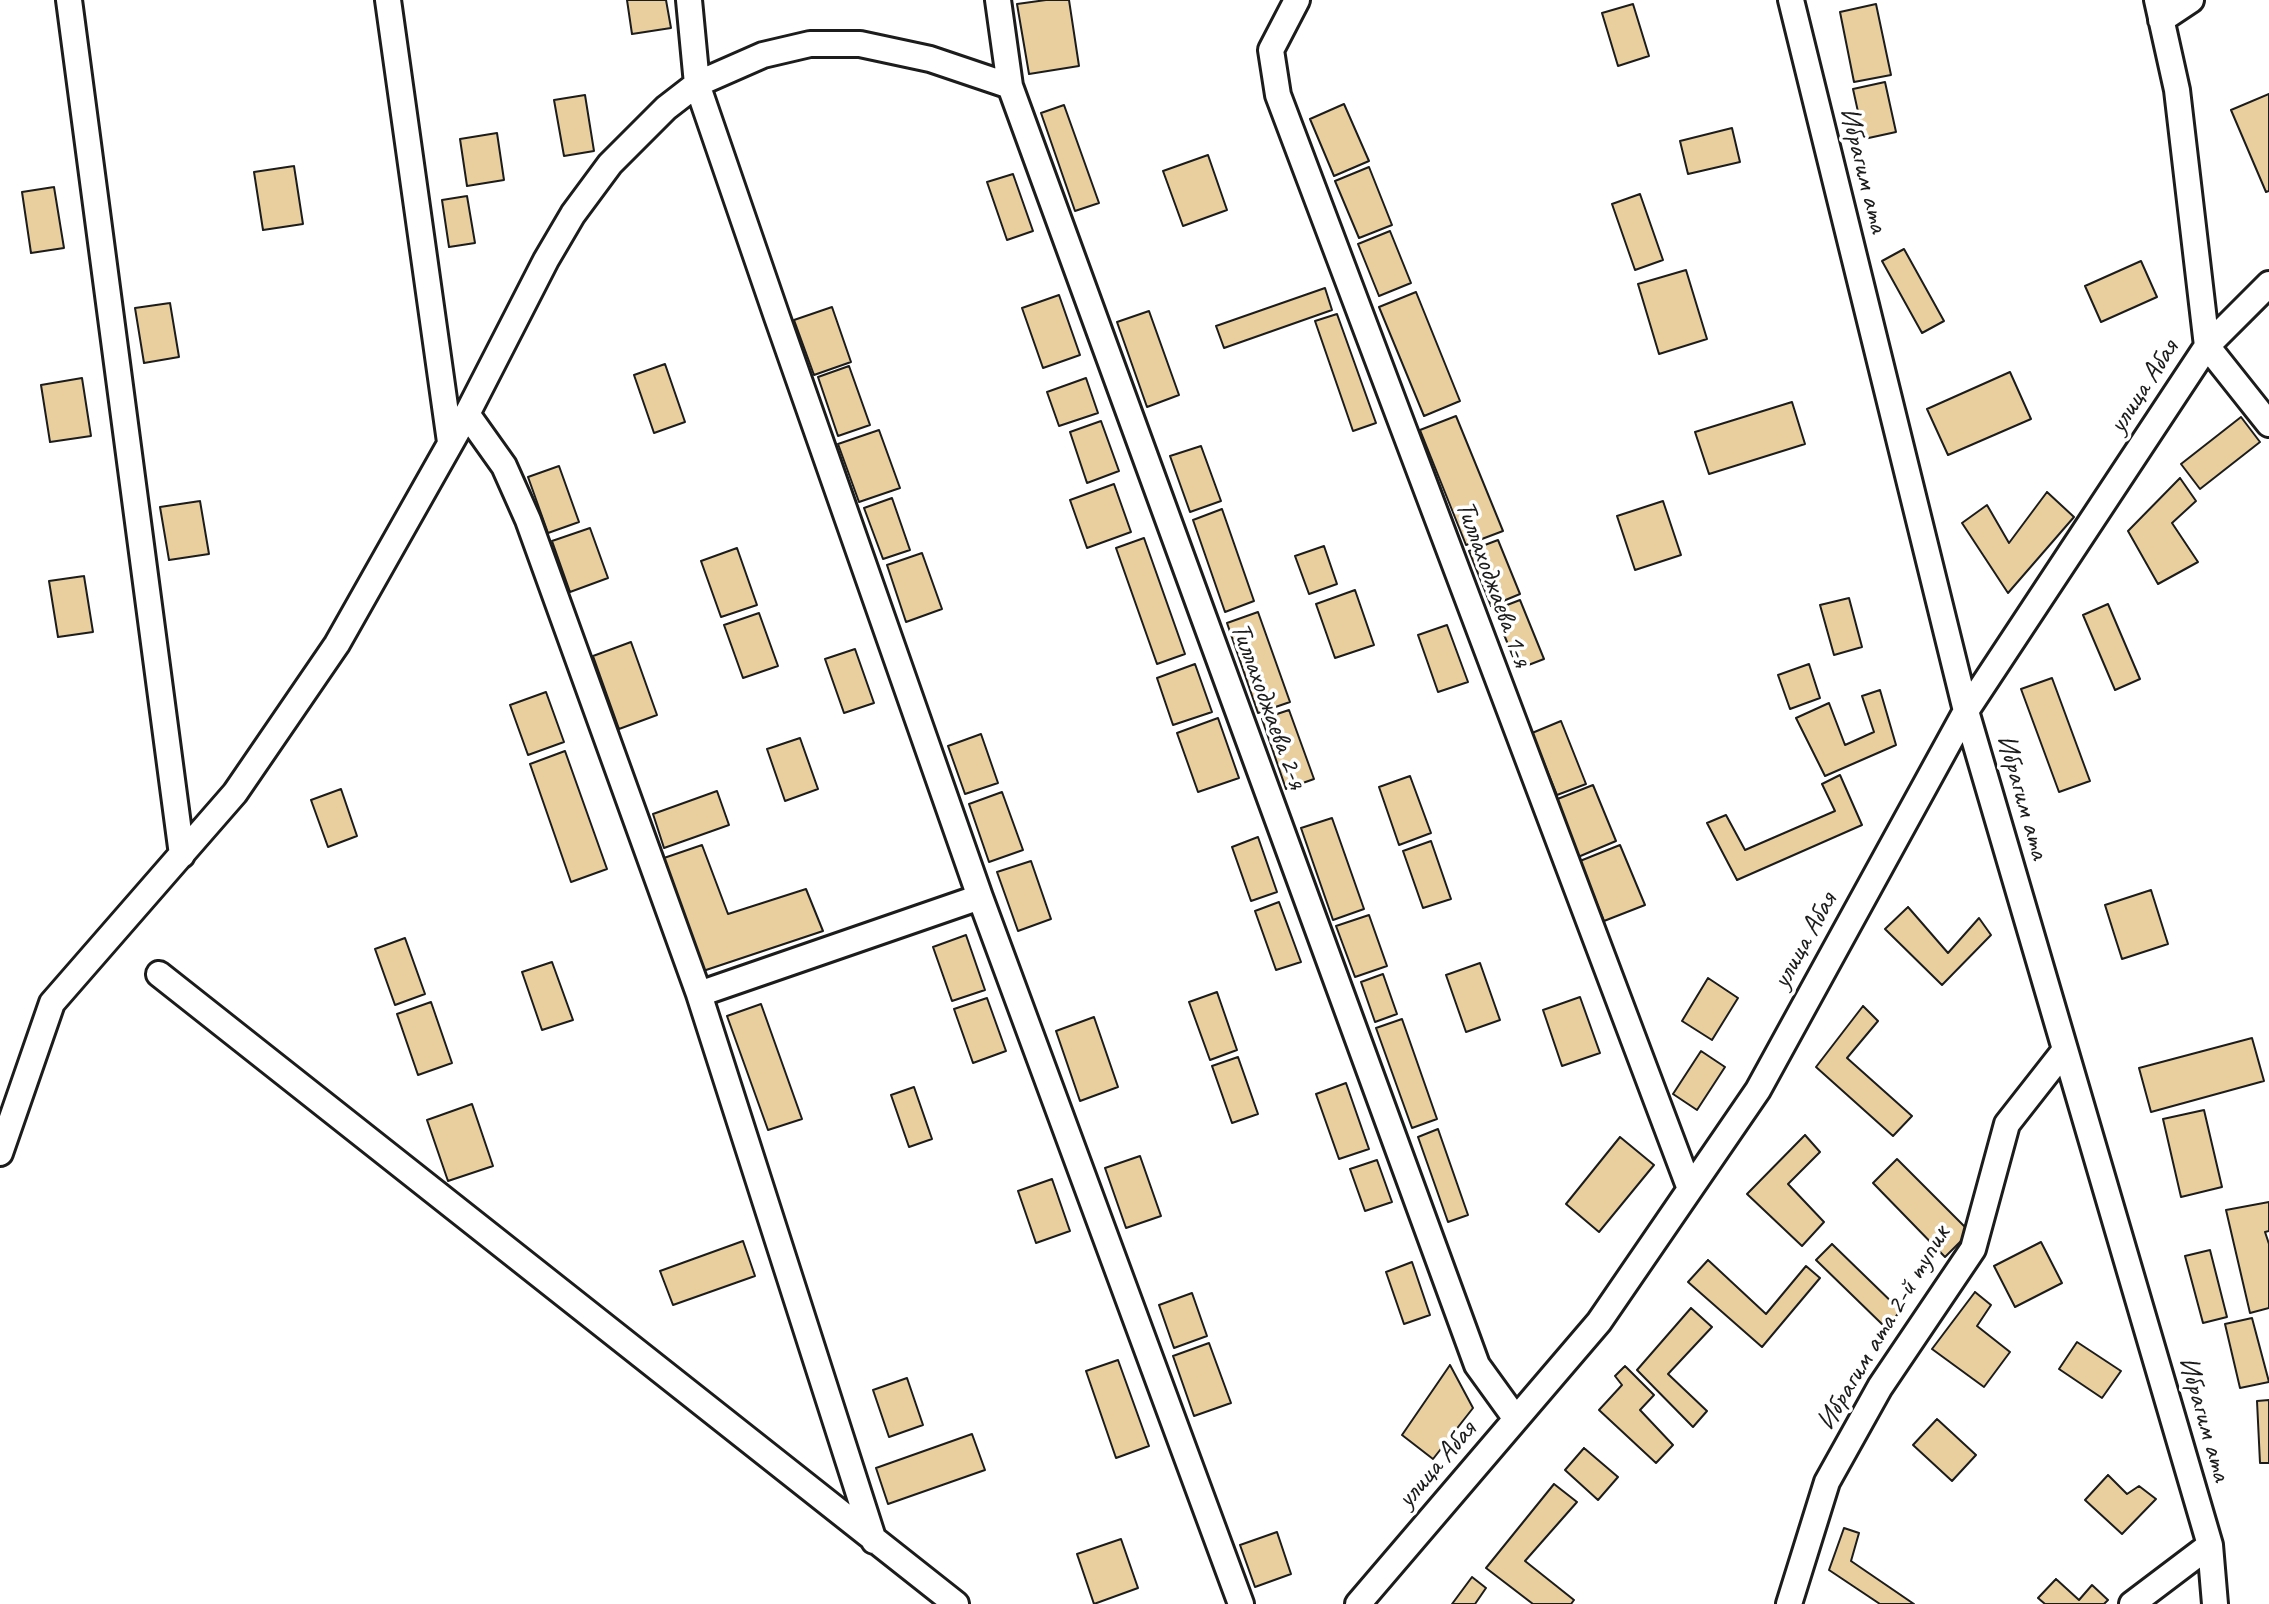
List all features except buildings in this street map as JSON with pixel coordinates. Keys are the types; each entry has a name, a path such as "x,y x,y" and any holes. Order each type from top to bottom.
{"street":[{"path":"69,0 182,855"},
{"path":"388,0 450,442"},
{"path":"689,0 697,84 980,897 1241,1604"},
{"name":"Тиллаходжаева 2-я","path":"998,0 1010,86 1477,1365 1516,1419"},
{"name":"Тиллаходжаева 1-я","path":"1297,0 1271,50 1278,95 1690,1189"},
{"name":"Ибрагим ата","path":"1791,0 1966,711 2210,1545 2215,1604"},
{"path":"2191,0 2159,10 2177,90 2207,346 2269,424"},
{"path":"0,1153 52,1003 235,793 337,644 467,414 573,214 610,164 666,108 697,84 763,55 810,44 860,44 930,59 1010,86"},
{"name":"улица Абая","path":"1358,1604 1599,1322 1758,1090 1966,711 2207,346 2269,284"},
{"path":"467,414 504,466 528,520 699,994 874,1541"},
{"path":"699,994 980,897"},
{"path":"159,974 956,1604"},
{"name":"Ибрагим ата 2-й тупик","path":"1789,1604 1827,1482 1880,1387 1973,1249 2007,1124 2065,1050"},
{"path":"2132,1604 2210,1545"}]}
